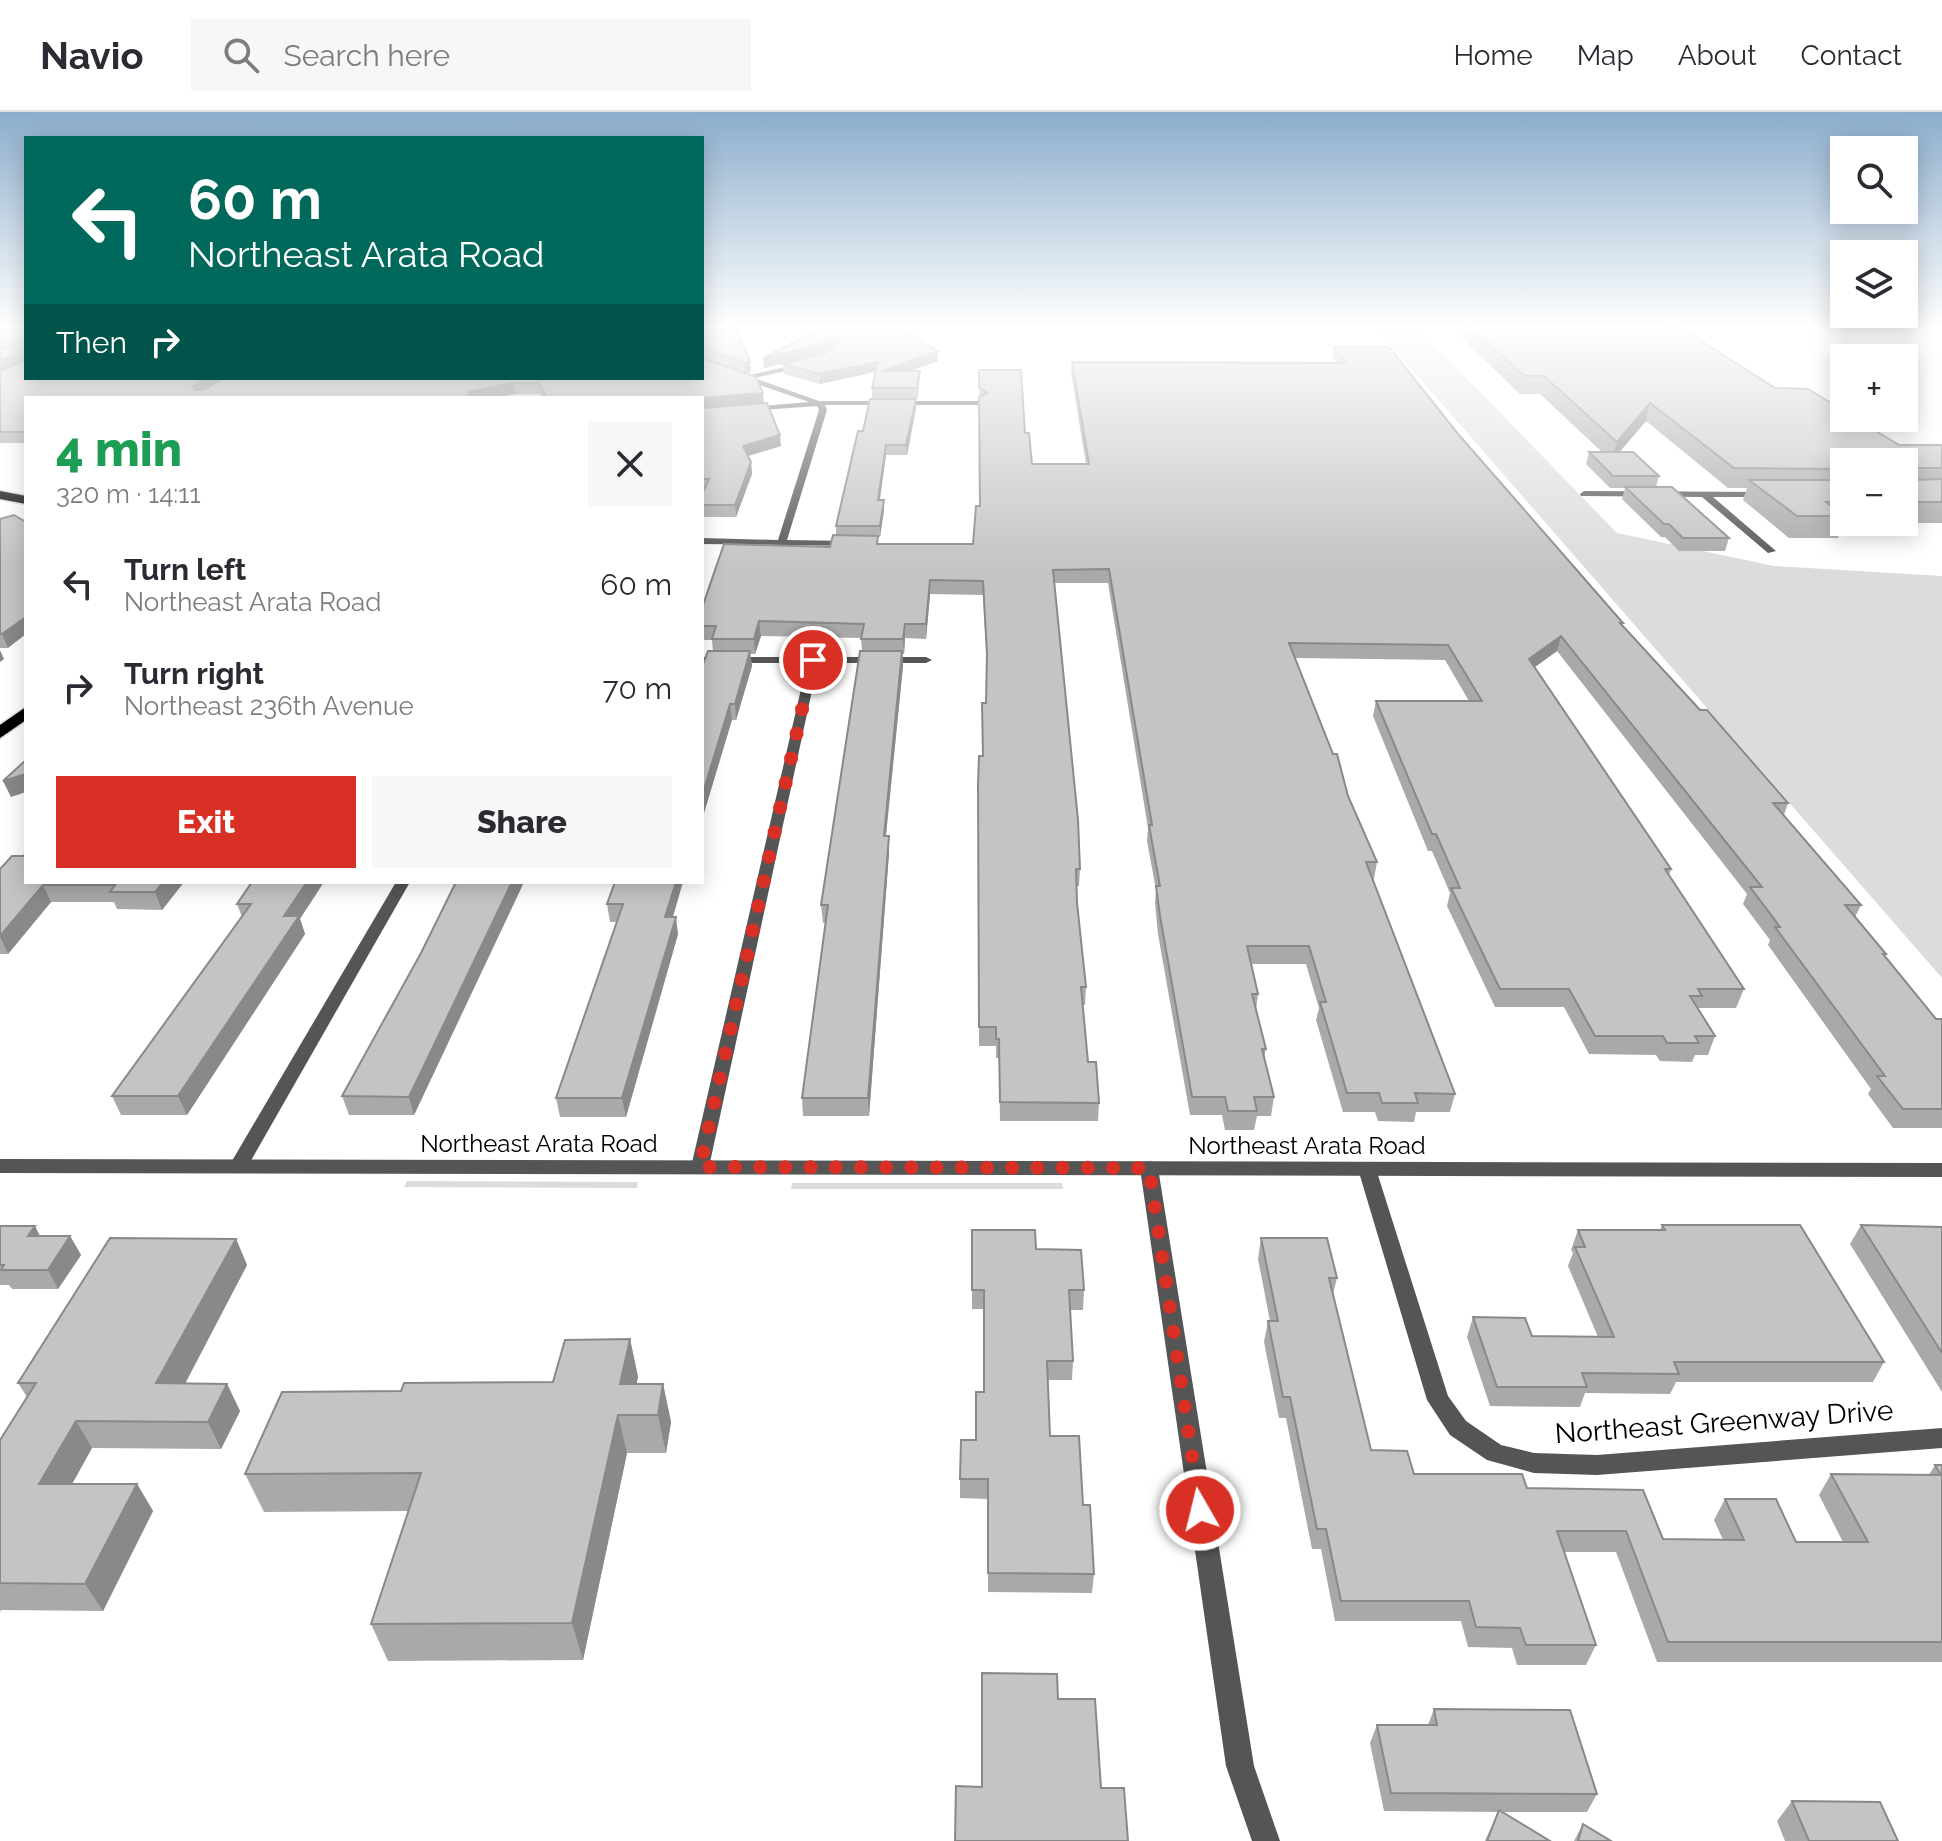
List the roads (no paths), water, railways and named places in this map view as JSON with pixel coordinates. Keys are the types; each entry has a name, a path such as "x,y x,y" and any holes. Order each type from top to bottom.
{"highway":[{"path":"0,495 24,500"},
{"path":"0,733 24,714"}],"street":[{"path":"743,409 773,407"},
{"path":"782,541 822,407"},
{"path":"1584,494 1782,494"},
{"path":"1704,494 1771,551"},
{"path":"704,541 862,544"},
{"path":"704,660 926,660"},
{"path":"700,1167 813,660"},
{"path":"238,1166 402,884"},
{"name":"Northeast Arata Road","path":"0,1166 1942,1170"},
{"path":"1149,1168 1240,1766 1266,1841"},
{"name":"Northeast Greenway Drive","path":"1367,1169 1438,1400 1458,1428 1495,1453 1534,1463 1597,1465 1942,1438"}]}
